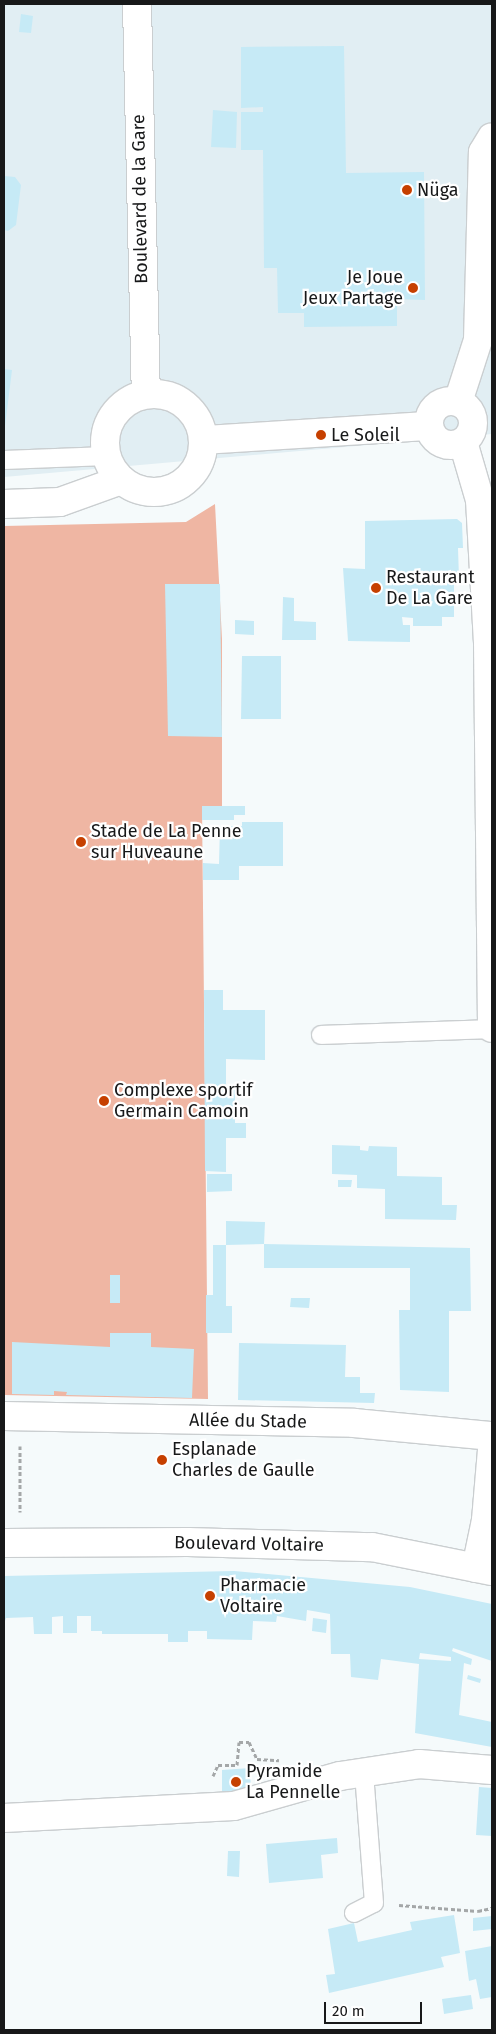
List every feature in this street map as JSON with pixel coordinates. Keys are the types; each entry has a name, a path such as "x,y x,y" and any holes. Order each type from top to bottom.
{"main road":[{"name":"Boulevard de la Gare","path":"137,4 146,394"},
{"path":"458,402 478,340 487,298 483,152 492,136"},
{"path":"146,394 163,394 192,410 204,440 202,457 183,483 152,492 135,489 121,480 106,456 108,423 131,399 146,394"},
{"path":"429,426 437,406 458,402 467,407 474,425 463,442 480,500 490,642 492,1028"},
{"path":"204,440 429,426"},
{"path":"429,426 441,443 463,442"},
{"path":"4,504 60,502 121,480"},
{"name":"Allée du Stade","path":"12,1416 354,1423 492,1436"},
{"path":"484,1569 492,1450"},
{"name":"Boulevard Voltaire","path":"4,1543 188,1542 372,1547 484,1569"},
{"path":"4,1818 234,1806 340,1776 419,1764 492,1770"}],"lane":[{"path":"4,460 106,456"},
{"path":"321,1035 492,1028"},
{"path":"354,1912 374,1903 364,1773"}],"path":[{"path":"12,1416 20,1518"},
{"path":"237,1765 238,1751"},
{"path":"374,1903 478,1911 492,1908"}],"shaded area":[{"path":"4,4 492,4 492,434 4,477"},
{"name":"Complexe sportif Germain Camoin","path":"215,504 222,639 222,806 202,806 208,1399 4,1395 4,526 186,522"}],"building":[{"path":"21,14 33,16 31,33 19,32"},
{"path":"344,46 346,173 424,172 425,300 397,299 397,326 304,327 304,313 278,313 277,268 264,268 263,150 241,150 241,112 263,112 263,107 241,108 241,47"},
{"path":"213,110 237,112 236,148 211,147"},
{"path":"4,176 15,177 21,185 16,225 8,231 4,230"},
{"path":"4,369 12,370 5,426 4,426"},
{"path":"457,519 462,523 463,548 458,548 459,578 454,578 454,617 442,617 442,626 413,626 413,618 402,617 403,625 410,625 410,642 348,641 343,568 365,569 365,521"},
{"path":"165,584 220,584 222,737 168,736"},
{"path":"283,597 294,598 294,621 316,622 316,640 282,640"},
{"path":"235,620 254,621 254,635 235,634"},
{"path":"242,656 281,656 281,719 241,719"},
{"path":"202,806 245,806 245,815 234,815 234,820 202,820"},
{"path":"242,822 283,822 283,866 239,866 239,880 203,880 203,863 219,864 220,826 242,826"},
{"path":"204,990 223,990 223,1010 265,1010 265,1060 226,1059 226,1089 235,1089 235,1123 246,1123 246,1138 226,1138 226,1172 205,1171"},
{"path":"332,1145 360,1146 360,1150 368,1151 369,1146 397,1147 397,1176 442,1177 442,1205 457,1205 456,1220 385,1219 385,1189 357,1188 357,1175 332,1174"},
{"path":"207,1174 232,1174 232,1191 207,1192"},
{"path":"338,1180 352,1180 351,1187 338,1187"},
{"path":"226,1221 265,1222 264,1244 226,1245"},
{"path":"264,1244 470,1248 471,1311 449,1311 449,1392 400,1390 399,1310 410,1310 410,1268 264,1268"},
{"path":"213,1245 226,1245 226,1306 232,1306 232,1333 206,1333 206,1295 213,1295"},
{"path":"110,1275 120,1275 120,1303 110,1303"},
{"path":"291,1298 310,1298 309,1308 290,1307"},
{"path":"110,1333 151,1333 151,1347 194,1349 192,1398 66,1395 67,1392 54,1391 54,1395 12,1394 12,1342 110,1347"},
{"path":"239,1343 346,1345 345,1377 360,1377 360,1393 375,1393 374,1403 238,1400"},
{"path":"234,1571 410,1587 492,1604 492,1661 453,1648 452,1651 472,1659 471,1665 464,1663 459,1715 492,1722 492,1747 415,1733 419,1664 381,1659 378,1680 351,1677 350,1654 331,1654 330,1614 307,1610 306,1621 277,1616 276,1622 253,1621 252,1640 207,1639 207,1631 188,1631 188,1642 168,1642 168,1634 102,1634 102,1631 91,1631 91,1616 77,1616 77,1633 63,1633 63,1616 52,1617 52,1634 34,1634 33,1617 6,1618 4,1624 4,1576","holes":["420,1653 451,1657 451,1661 419,1659"]},
{"path":"313,1618 327,1620 326,1633 312,1631"},
{"path":"468,1675 481,1679 480,1683 467,1679"},
{"name":"Pyramide La Pennelle","path":"250,1768 251,1794 222,1796 222,1770"},
{"path":"479,1787 492,1788 492,1836 476,1835"},
{"path":"337,1838 338,1853 321,1855 323,1878 269,1883 266,1844"},
{"path":"228,1851 240,1851 239,1877 227,1876"},
{"path":"454,1915 460,1953 441,1957 444,1967 329,1993 326,1975 335,1974 328,1929 354,1923 358,1942 412,1930 410,1922"},
{"path":"492,1916 492,1929 473,1931 473,1918"},
{"path":"492,1946 492,1997 480,1999 476,1979 469,1981 465,1951"},
{"path":"471,1995 473,2009 444,2014 442,1999"}],"place":[{"name":"Nüga","path":"407,190"},
{"name":"Je Joue Jeux Partage","path":"413,288"},
{"name":"Le Soleil","path":"321,435"},
{"name":"Restaurant De La Gare","path":"376,588"},
{"name":"Stade de La Penne sur Huveaune","path":"81,842"},
{"name":"Complexe sportif Germain Camoin","path":"104,1101"},
{"name":"Esplanade Charles de Gaulle","path":"162,1460"},
{"name":"Pharmacie Voltaire","path":"210,1596"},
{"name":"Pyramide La Pennelle","path":"236,1782"}]}
